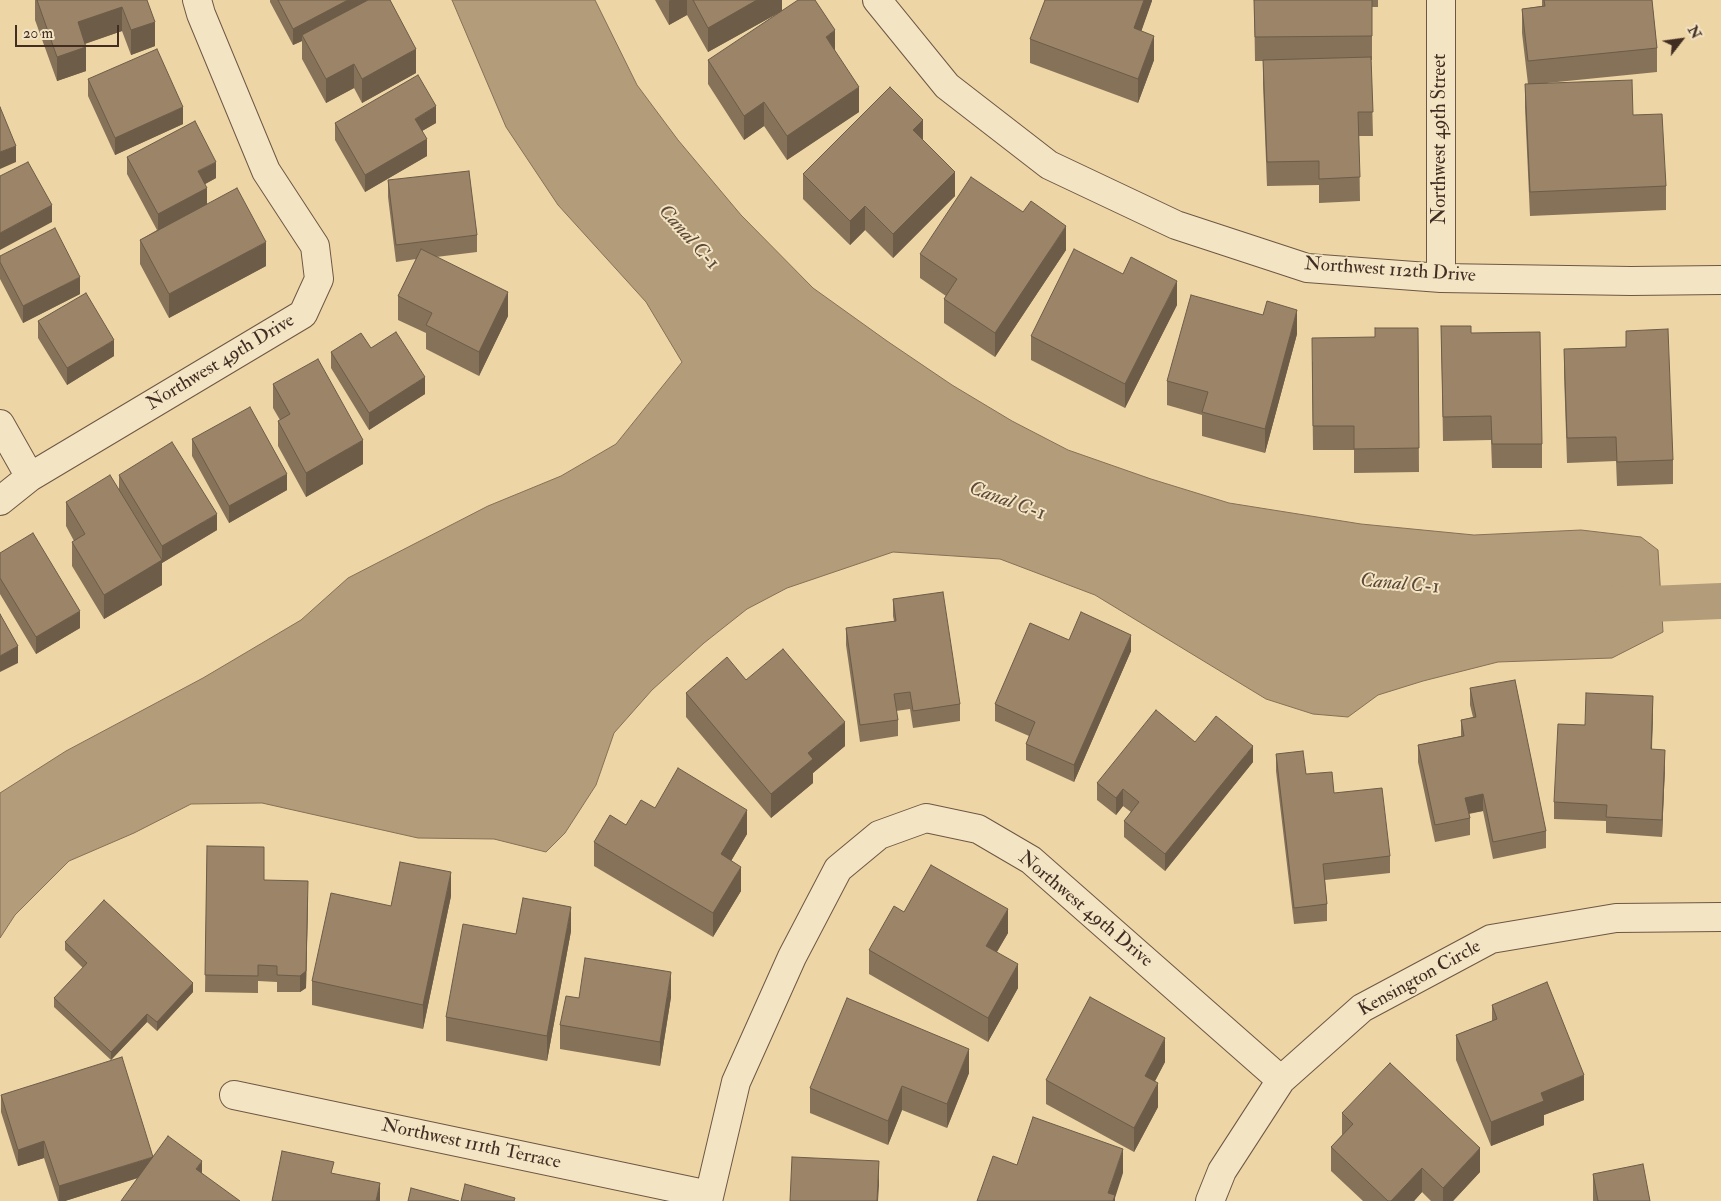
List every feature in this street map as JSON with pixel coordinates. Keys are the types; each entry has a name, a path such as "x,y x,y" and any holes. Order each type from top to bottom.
{"street":[{"name":"Northwest 49th Drive","path":"0,501 30,477 303,314 319,279 315,246 266,171 201,14 197,0"},
{"name":"Northwest 112th Drive","path":"878,0 946,86 1049,165 1176,225 1307,268 1441,278 1631,281 1721,280"},
{"name":"Northwest 49th Street","path":"1441,0 1441,278"},
{"path":"0,424 30,477"},
{"name":"Northwest 49th Drive","path":"709,1198 736,1082 792,957 838,869 879,835 926,818 978,829 1031,860 1281,1080"},
{"name":"Kensington Circle","path":"1210,1201 1222,1171 1281,1080 1362,1008 1491,939 1616,918 1721,917"},
{"name":"Northwest 111th Terrace","path":"234,1095 709,1198"}],"water":[{"path":"452,0 595,0 637,85 678,140 741,215 813,288 952,385 1012,421 1068,450 1151,479 1229,503 1361,524 1474,535 1581,530 1641,537 1658,550 1663,632 1612,658 1498,662 1423,681 1378,695 1348,717 1313,714 1266,699 1095,595 1000,559 893,552 787,588 747,609 704,643 652,690 614,733 596,785 565,833 546,852 494,839 418,838 262,803 191,804 134,833 69,861 15,915 0,938 0,793 66,751 203,678 301,620 348,578 488,506 561,476 616,444 682,362 646,302 558,205 506,127"}],"building":[{"path":"37,0 147,0 155,22 131,30 122,7 78,22 86,47 57,57"},
{"path":"278,0 348,0 293,29"},
{"path":"368,0 390,0 416,49 362,79 354,64 326,79 302,35"},
{"path":"693,0 757,0 708,28"},
{"path":"798,0 815,0 835,30 826,37 859,87 787,136 764,102 744,116 708,60"},
{"path":"1045,0 1144,0 1134,28 1154,36 1138,79 1030,39"},
{"path":"1254,0 1372,0 1372,36 1255,37"},
{"path":"1544,0 1652,0 1657,48 1528,61 1522,9 1545,6"},
{"path":"157,49 183,107 115,138 88,79"},
{"path":"1371,57 1373,112 1358,112 1360,177 1319,179 1319,161 1267,162 1263,60"},
{"path":"418,75 436,106 415,119 427,139 365,175 335,123"},
{"path":"1632,80 1633,115 1662,114 1666,186 1530,192 1525,84"},
{"path":"890,87 923,120 913,130 955,172 893,234 865,206 850,221 803,174"},
{"path":"0,107 16,146 0,152"},
{"path":"195,121 216,162 198,171 207,188 158,214 127,157"},
{"path":"28,162 52,205 0,233 0,176"},
{"path":"469,171 477,235 396,245 388,180"},
{"path":"971,177 1023,212 1031,201 1066,226 995,333 944,299 957,279 920,254"},
{"path":"237,188 266,242 169,294 140,240"},
{"path":"55,228 80,277 23,306 0,262 0,256"},
{"path":"421,249 508,292 479,352 426,325 432,313 398,296"},
{"path":"1074,249 1123,274 1131,257 1177,281 1125,384 1031,336"},
{"path":"86,293 114,340 67,368 38,321"},
{"path":"1191,295 1263,315 1267,301 1297,310 1265,429 1202,412 1208,392 1167,381"},
{"path":"1441,326 1471,326 1471,333 1540,332 1542,444 1492,444 1491,416 1443,417"},
{"path":"1375,328 1418,328 1419,448 1354,449 1354,426 1313,426 1312,338 1375,337"},
{"path":"1668,329 1673,460 1617,462 1616,437 1567,438 1564,349 1626,347 1626,331"},
{"path":"396,332 425,377 369,413 331,352 361,333 371,348"},
{"path":"318,359 363,440 306,473 278,421 290,414 273,384"},
{"path":"250,407 287,474 229,506 192,439"},
{"path":"172,442 217,514 162,546 119,475"},
{"path":"110,475 162,560 104,595 72,542 85,534 66,502"},
{"path":"33,533 80,611 36,637 0,578 0,553"},
{"path":"943,592 960,704 913,711 910,692 894,694 898,720 860,725 846,628 896,621 893,599"},
{"path":"1081,612 1131,635 1074,765 1026,744 1035,722 995,704 1030,623 1069,640"},
{"path":"0,614 18,646 0,656"},
{"path":"783,649 845,722 808,753 813,759 771,794 686,693 727,657 746,680"},
{"path":"1515,680 1546,831 1493,842 1483,794 1465,798 1470,818 1435,825 1418,745 1464,736 1461,720 1476,717 1470,688"},
{"path":"1586,693 1653,696 1651,749 1665,750 1662,820 1606,817 1607,805 1554,802 1558,724 1585,725"},
{"path":"1156,710 1195,742 1216,716 1253,746 1165,854 1124,821 1139,802 1123,789 1116,798 1097,783"},
{"path":"1303,751 1306,774 1332,772 1334,793 1382,788 1390,856 1323,864 1327,904 1294,908 1276,754"},
{"path":"678,768 747,810 721,854 741,867 713,913 594,842 610,815 626,825 641,800 655,808"},
{"path":"207,846 264,847 264,880 308,881 306,971 300,976 277,975 277,966 258,965 258,976 205,975"},
{"path":"400,862 451,872 423,1005 312,981 331,893 391,906"},
{"path":"931,865 1008,909 986,946 1018,964 988,1018 869,950 894,906 904,912"},
{"path":"523,898 571,907 547,1036 446,1017 463,924 516,934"},
{"path":"104,900 193,983 157,1022 147,1014 111,1052 54,998 87,963 65,942"},
{"path":"585,958 671,972 660,1042 560,1025 566,996 579,998"},
{"path":"1547,982 1584,1075 1541,1093 1544,1101 1491,1122 1456,1035 1497,1019 1492,1005"},
{"path":"1090,997 1165,1038 1145,1076 1158,1083 1134,1128 1046,1080"},
{"path":"847,998 969,1049 947,1104 902,1086 888,1121 810,1088"},
{"path":"122,1057 153,1157 59,1186 44,1141 18,1150 1,1095"},
{"path":"1390,1063 1480,1148 1443,1188 1422,1168 1391,1201 1388,1201 1331,1147 1353,1124 1342,1113"},
{"path":"1033,1117 1123,1149 1108,1193 1115,1195 1113,1201 977,1201 993,1156 1017,1165"},
{"path":"168,1136 202,1161 196,1169 240,1201 121,1201"},
{"path":"282,1151 334,1162 331,1173 380,1183 376,1201 272,1201"},
{"path":"792,1157 879,1161 877,1201 790,1201"},
{"path":"1643,1164 1650,1201 1598,1201 1593,1174"},
{"path":"465,1184 515,1198 514,1201 461,1201"},
{"path":"411,1188 459,1201 408,1201"}],"waterway":[{"name":"Canal C-1","path":"1612,603 1627,605 1721,601"}]}
